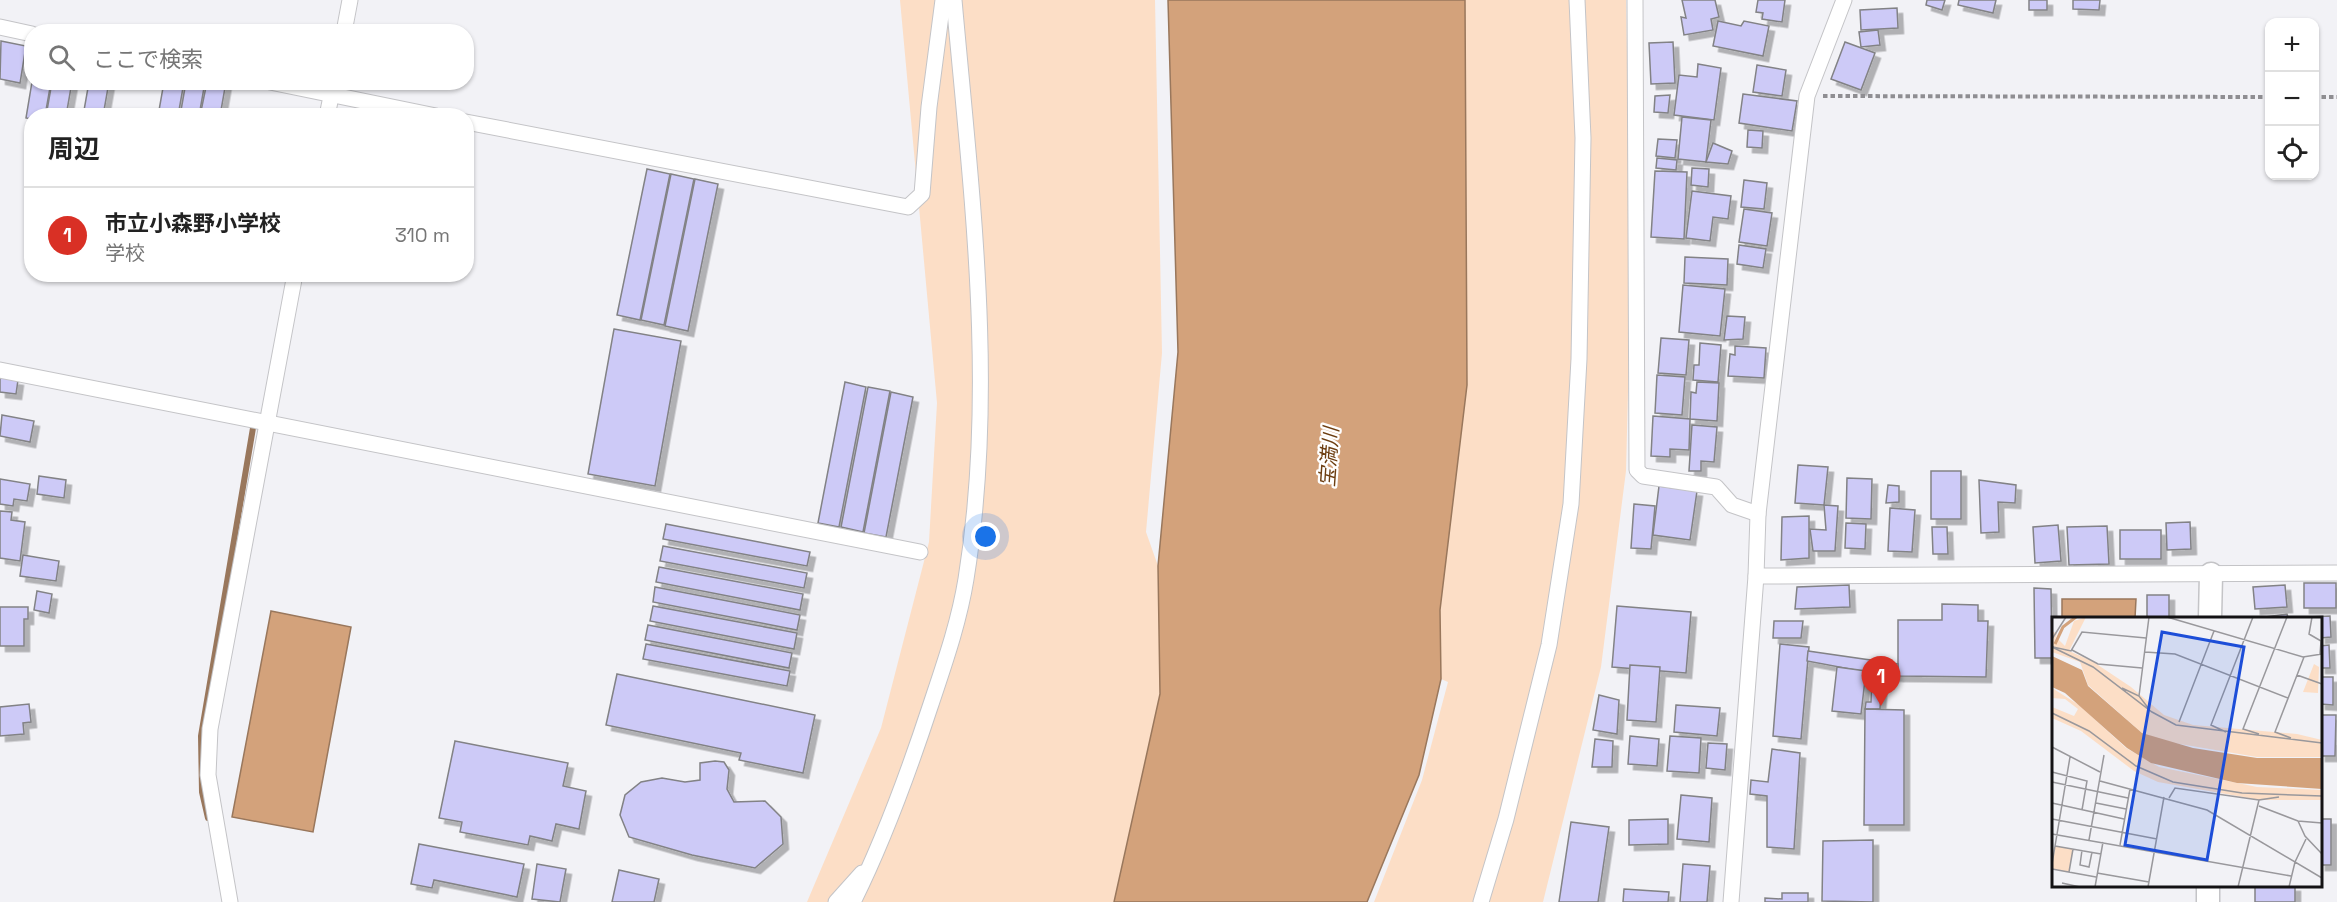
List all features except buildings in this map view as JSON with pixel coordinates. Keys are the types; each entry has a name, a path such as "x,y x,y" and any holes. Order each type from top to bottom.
{"street":[{"path":"346,24 350,0"},
{"path":"474,124 908,207 922,194 943,0"},
{"path":"853,902 874,860 917,752 958,621 966,577 976,485 980,363 977,281 954,0"},
{"path":"1481,902 1506,819 1549,645 1571,504 1579,359 1582,138 1576,0"},
{"path":"1635,0 1637,470 1643,476 1716,487 1732,506 1758,514"},
{"path":"1731,902 1756,576 1758,514 1807,96 1844,0"},
{"path":"0,27 24,32"},
{"path":"329,108 333,90"},
{"path":"337,90 405,108"},
{"path":"230,902 208,774 210,729 293,282"},
{"path":"0,370 920,552"},
{"path":"1756,576 2337,573"},
{"path":"2210,617 2211,574"},
{"path":"836,902 874,860"}],"path":[{"path":"1807,96 2265,97"},
{"path":"2319,97 2337,97"}],"shaded area":[{"path":"900,0 1155,0 1162,353 1146,532 1158,566 1160,694 1114,902 807,902 881,728 929,542 937,403"},
{"path":"1465,0 1626,0 1631,272 1626,471 1601,667 1543,902 1374,902 1422,780 1448,682 1441,679 1440,610 1467,385"}],"water":[{"name":"宝満川","path":"1168,0 1465,0 1467,385 1440,610 1441,679 1419,775 1367,902 1114,902 1160,694 1158,566 1178,352"},
{"path":"2062,599 2136,599 2135,617 2062,617"},
{"path":"271,611 351,627 313,832 232,817"}],"waterway":[{"path":"208,818 202,792 201,736 253,428"}],"place":[{"name":"市立小森野小学校","path":"1881,706"}]}
